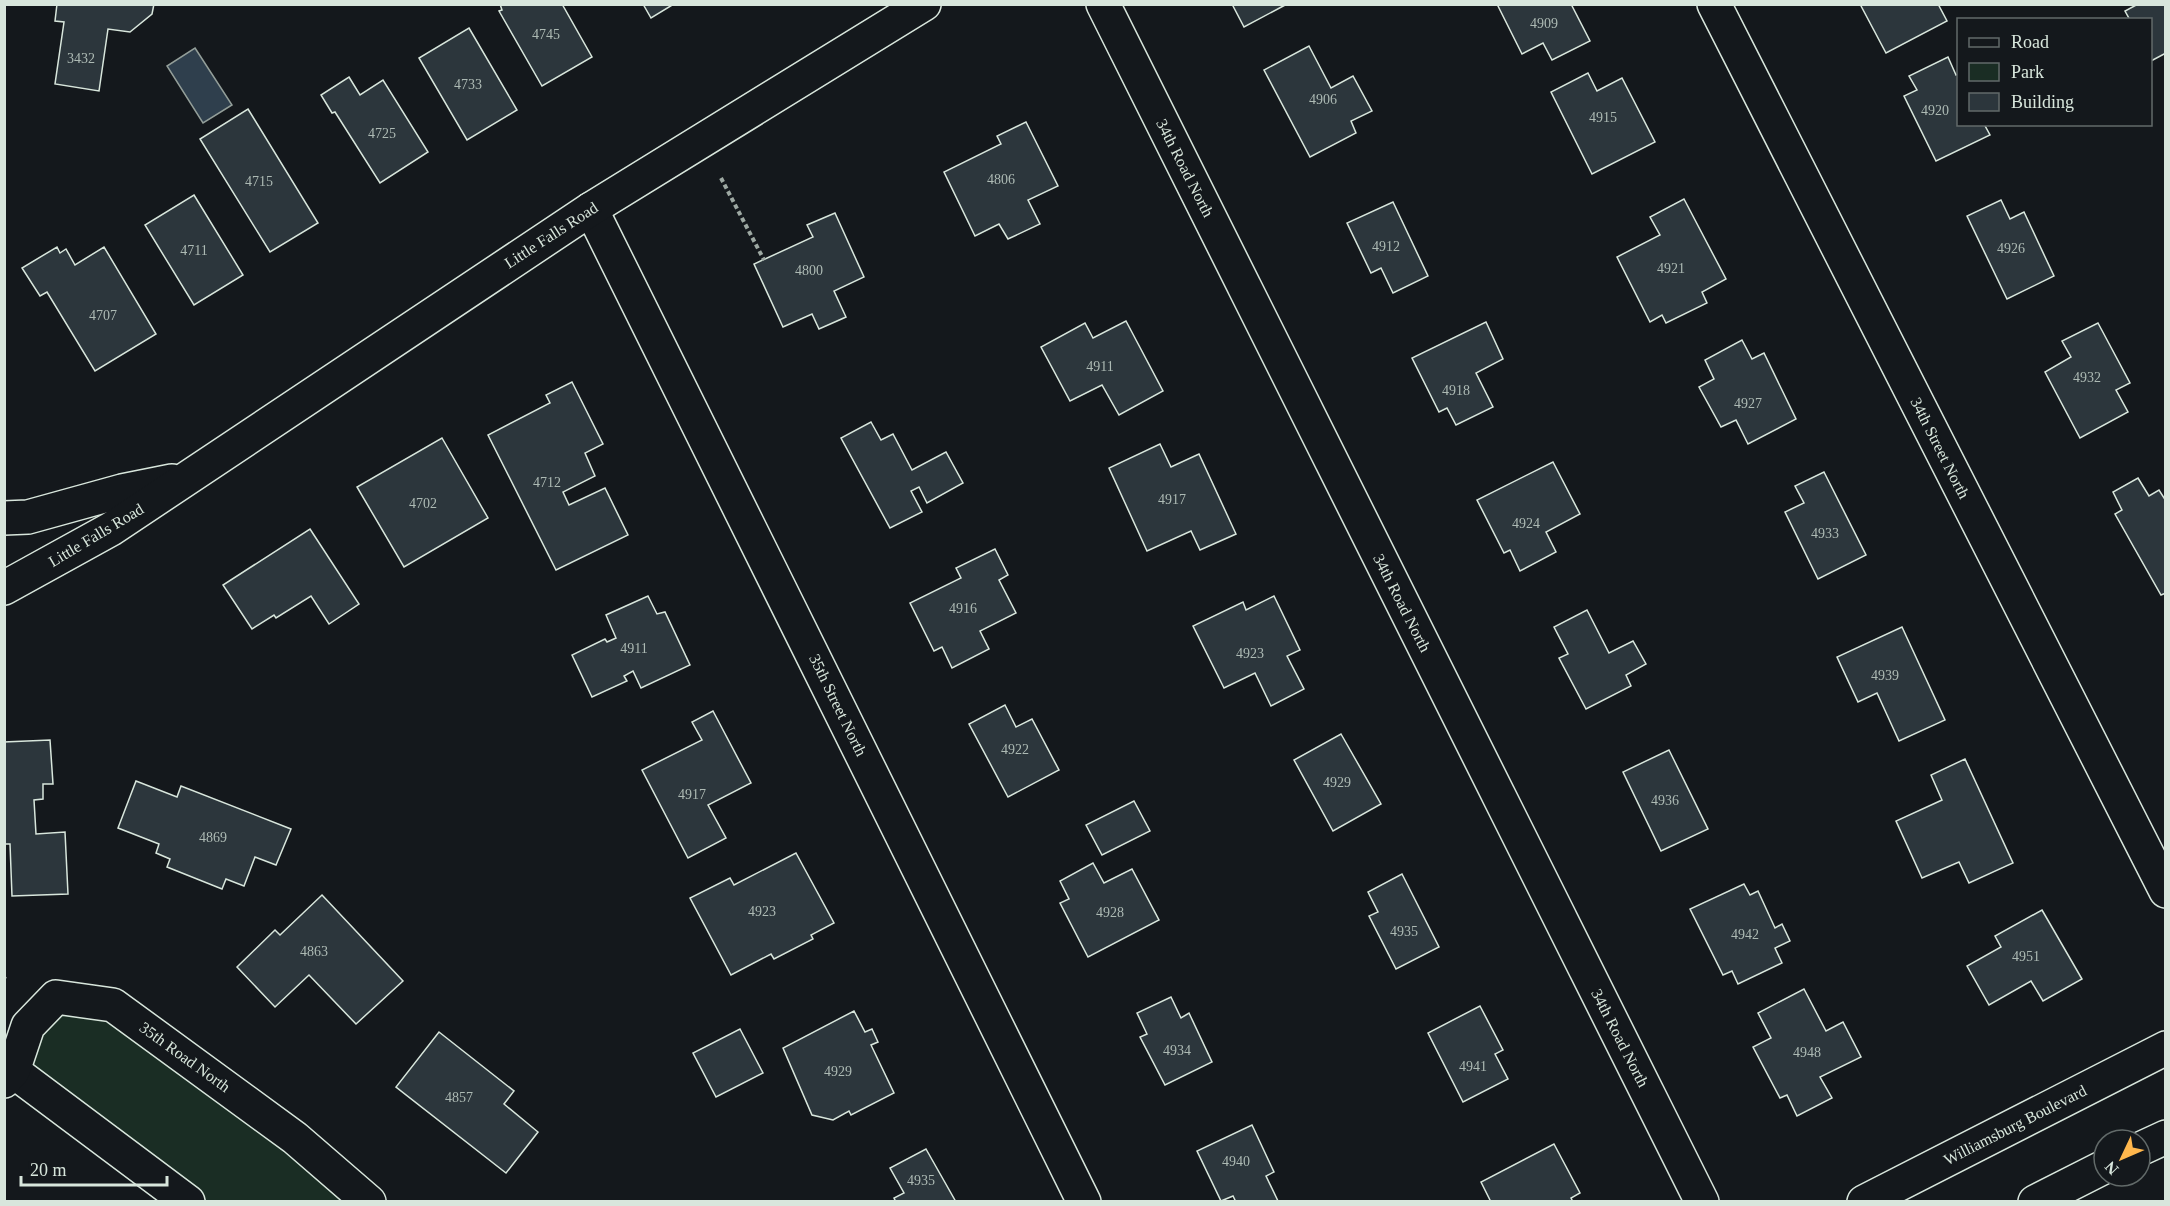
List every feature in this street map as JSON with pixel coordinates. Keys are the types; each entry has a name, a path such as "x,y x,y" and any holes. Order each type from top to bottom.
{"street":[{"name":"Little Falls Road","path":"4,588 111,529 591,209 924,4"},
{"name":"34th Road North","path":"1103,4 1702,1202"},
{"name":"34th Street North","path":"1714,4 2166,891"},
{"name":"35th Street North","path":"591,209 1084,1202"},
{"name":"Little Falls Road","path":"4,518 28,517 122,491 186,479"},
{"name":"35th Road North","path":"188,1202 9,1076 28,1026 56,997 113,1005 295,1138 369,1202"},
{"name":"Williamsburg Boulevard","path":"1864,1202 2166,1047"},
{"path":"2152,1143 2166,1137"},
{"path":"2035,1202 2092,1173"}],"path":[{"path":"699,142 723,181 764,260"}],"green space":[{"path":"56,997 113,1005 369,1201 188,1201 13,1071"}],"water":[{"path":"195,48 232,105 203,123 167,66"}],"building":[{"path":"57,4 154,4 152,14 130,32 108,29 99,91 55,84 64,22 55,21"},
{"path":"500,4 562,4 592,57 542,86 499,11 502,10"},
{"path":"643,4 674,4 651,18"},
{"path":"1232,4 1287,4 1244,27"},
{"path":"1497,4 1571,4 1590,41 1552,60 1543,43 1522,54"},
{"path":"1860,4 1938,4 1947,21 1886,53"},
{"path":"2138,4 2166,4 2166,53 2152,60 2152,18 2129,18 2125,11"},
{"path":"469,28 517,110 467,140 419,58"},
{"path":"1309,46 1331,88 1353,76 1372,111 1351,121 1356,133 1310,157 1264,70"},
{"path":"1948,57 1957,74 1957,126 1985,126 1990,135 1936,161 1904,96 1917,90 1909,76"},
{"path":"1588,73 1597,91 1622,78 1655,142 1592,174 1551,92"},
{"path":"349,77 360,95 383,80 428,152 380,183 335,112 332,113 321,95"},
{"path":"248,109 318,223 270,252 200,139"},
{"path":"1026,122 1058,186 1028,200 1040,224 1008,239 999,224 975,236 944,172 1001,144 997,136"},
{"path":"194,195 243,275 194,305 145,225"},
{"path":"1684,199 1726,279 1702,292 1707,303 1666,323 1662,315 1650,322 1617,257 1660,235 1650,217"},
{"path":"2001,200 2010,219 2024,212 2054,276 2007,299 1967,216"},
{"path":"1393,202 1428,276 1393,293 1381,268 1371,273 1347,223"},
{"path":"835,213 864,277 834,291 846,317 819,329 812,314 783,327 754,264 813,237 807,225"},
{"path":"57,247 60,253 66,249 75,265 104,247 156,334 95,371 47,292 40,296 22,268"},
{"path":"1126,321 1163,391 1119,415 1102,385 1070,401 1041,347 1085,323 1093,338"},
{"path":"1486,322 1503,359 1476,373 1493,407 1456,425 1447,408 1439,412 1412,358"},
{"path":"2098,323 2130,383 2116,390 2128,412 2080,438 2045,372 2071,357 2062,341"},
{"path":"1742,340 1752,359 1764,353 1796,419 1748,444 1736,420 1721,427 1699,387 1714,379 1705,360"},
{"path":"572,382 603,444 585,453 595,476 563,492 569,505 605,488 628,535 556,570 488,435 550,403 546,395"},
{"path":"871,422 881,440 893,434 912,470 946,452 963,483 927,503 919,487 911,491 922,512 890,528 841,438"},
{"path":"442,438 488,518 404,567 357,487"},
{"path":"1160,444 1171,467 1199,454 1236,534 1200,550 1191,531 1147,551 1109,468"},
{"path":"1553,462 1580,514 1546,532 1556,552 1520,571 1510,550 1504,553 1477,500"},
{"path":"1824,472 1866,555 1818,579 1785,512 1804,503 1795,486"},
{"path":"2138,478 2149,496 2159,490 2166,501 2166,593 2161,595 2115,514 2122,510 2113,492"},
{"path":"310,529 359,604 329,624 311,596 276,618 274,615 252,629 223,585"},
{"path":"995,549 1008,575 999,580 1016,613 980,631 989,649 952,668 942,647 934,651 910,603 961,578 956,568"},
{"path":"648,596 657,614 665,612 690,665 641,688 633,671 624,676 627,681 592,697 572,655 605,639 607,642 616,638 606,615"},
{"path":"1274,596 1300,650 1287,656 1304,689 1271,706 1255,673 1224,688 1193,626 1243,602 1246,610"},
{"path":"1587,610 1609,653 1633,641 1646,664 1626,675 1631,686 1586,709 1559,658 1568,654 1554,627"},
{"path":"1902,627 1945,720 1899,741 1877,693 1858,702 1837,657"},
{"path":"1005,705 1016,727 1032,719 1059,770 1008,797 969,724"},
{"path":"713,711 751,783 708,805 726,838 688,858 642,770 702,740 692,722"},
{"path":"1341,734 1381,804 1333,831 1294,760"},
{"path":"50,740 53,784 43,784 43,799 34,800 36,834 65,832 68,894 12,896 10,844 4,844 4,742"},
{"path":"1669,750 1708,829 1661,851 1623,772"},
{"path":"1965,759 2013,863 1969,883 1959,862 1922,878 1896,821 1942,800 1931,775"},
{"path":"136,781 177,797 181,786 291,829 276,865 255,857 244,886 226,879 222,889 167,867 170,859 156,853 159,844 118,828"},
{"path":"1134,801 1150,831 1102,855 1086,825"},
{"path":"796,853 834,923 811,935 813,939 774,959 771,954 731,975 690,898 730,878 734,885"},
{"path":"1093,863 1104,883 1132,869 1159,920 1088,957 1060,903 1069,899 1060,881"},
{"path":"1402,874 1439,947 1396,969 1369,916 1378,912 1368,892"},
{"path":"1744,884 1750,895 1758,891 1775,928 1782,924 1790,941 1775,948 1782,963 1738,984 1732,971 1723,975 1690,909"},
{"path":"322,895 403,981 356,1024 309,975 275,1007 237,967 275,930 280,935"},
{"path":"2042,910 2082,979 2043,1001 2031,981 1989,1005 1967,966 2001,947 1995,936"},
{"path":"1804,989 1826,1031 1843,1022 1861,1057 1820,1077 1832,1098 1797,1116 1787,1095 1780,1098 1753,1047 1771,1038 1758,1013"},
{"path":"1171,997 1181,1018 1189,1013 1212,1062 1165,1085 1140,1037 1147,1034 1137,1013"},
{"path":"1480,1006 1503,1050 1495,1054 1508,1079 1463,1102 1428,1033"},
{"path":"854,1011 865,1032 872,1029 878,1042 871,1045 894,1093 851,1115 849,1111 833,1120 812,1115 783,1048"},
{"path":"740,1029 763,1073 716,1097 693,1053"},
{"path":"439,1032 514,1091 504,1104 538,1132 506,1173 396,1087"},
{"path":"1252,1125 1274,1172 1266,1176 1278,1201 1236,1202 1233,1196 1221,1201 1197,1151"},
{"path":"1554,1144 1580,1193 1571,1198 1573,1202 1491,1202 1481,1182"},
{"path":"926,1149 956,1202 896,1202 894,1198 904,1193 890,1168"}]}
